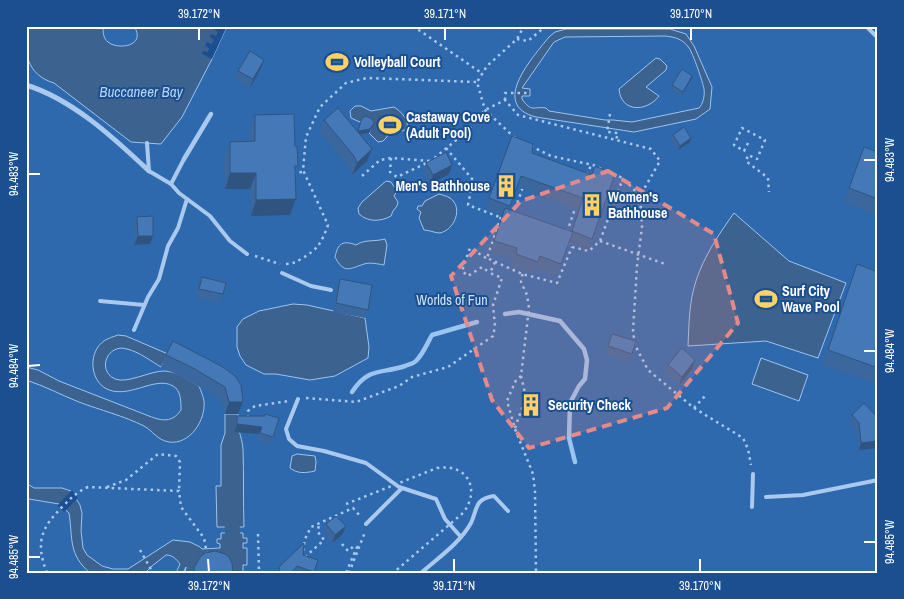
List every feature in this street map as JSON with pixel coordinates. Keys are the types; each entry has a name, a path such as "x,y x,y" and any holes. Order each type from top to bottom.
{"street":[{"path":"26,85 38,88 85,116 118,142 149,171"},
{"path":"184,159 210,114"}],"lane":[{"path":"866,26 878,38"},
{"path":"147,143 149,171 172,184 210,216 230,241 247,254"},
{"path":"172,184 184,159"},
{"path":"134,330 144,305 159,279 168,246 178,228 188,199"},
{"path":"282,272 311,286 331,290"},
{"path":"100,301 144,305"},
{"path":"298,400 286,429 289,439 297,446 324,451 366,463 402,488 436,499 445,520 462,537"},
{"path":"752,474 752,507"},
{"path":"766,497 803,495 878,480"},
{"path":"366,524 402,488"},
{"path":"421,573 462,537 471,522 477,505 483,499 494,496 508,510"}],"path":[{"path":"413,26 483,74"},
{"path":"477,82 487,66 517,39 524,26"},
{"path":"517,39 528,41 546,26"},
{"path":"247,254 282,265 292,264 313,252 321,243 328,225 304,172 306,137 320,107 346,83 367,78 477,82"},
{"path":"477,82 485,110 512,136 520,140"},
{"path":"530,93 505,93 505,100 518,115 650,149 660,161 640,196 642,227 633,331 635,345 648,370 694,408 743,438 748,449 752,474"},
{"path":"391,158 390,172 397,177 431,161 467,131 485,110 505,100"},
{"path":"610,114 606,132 618,133 616,140"},
{"path":"748,144 744,151 734,146 742,128 765,140 757,159 748,155 746,161 768,178 770,192"},
{"path":"528,144 551,156 591,165 623,178 640,196"},
{"path":"446,148 473,180 468,205 506,219"},
{"path":"362,176 380,160 391,158 431,161"},
{"path":"585,182 591,165"},
{"path":"292,173 304,172"},
{"path":"579,198 564,240 572,247 589,251 600,241 623,178"},
{"path":"510,221 523,185"},
{"path":"487,258 501,218"},
{"path":"600,241 665,264"},
{"path":"336,399 356,402 399,386 412,377 448,367 493,336 495,326 493,305 502,278 482,268 468,276 462,270 470,248 495,262 556,283 572,247"},
{"path":"490,273 495,262"},
{"path":"515,429 526,397 521,376 529,308 521,282 522,272"},
{"path":"521,376 516,380 508,401 515,429 533,474 536,573"},
{"path":"694,408 706,395"},
{"path":"105,488 126,480 158,454 176,456 180,462 178,491 181,507 200,532 207,548 207,556"},
{"path":"346,504 445,466 457,469 469,480 472,494 463,514 393,573"},
{"path":"47,573 42,558 42,536 48,522 77,492 88,487 178,491"},
{"path":"319,523 318,532 324,540 302,559 305,539 311,527 319,523 353,508 368,526 347,573"},
{"path":"258,534 259,573"},
{"path":"342,544 348,551 354,546 357,547 347,573"},
{"path":"140,550 153,573"}],"highlighted area":[{"path":"608,171 714,234 738,323 667,408 529,448 492,400 451,276 521,201"}],"green space":[{"name":"Worlds of Fun","path":"26,26 878,26 878,573 26,573"}],"water":[{"name":"Buccaneer Bay","path":"28,26 103,26 106,40 118,46 124,46 134,42 137,38 134,26 227,26 182,117 161,144 131,142 54,83 38,74 32,68 26,53"},
{"path":"566,29 670,29 686,34 694,46 712,87 710,109 696,119 634,132 536,117 522,111 516,102 515,92 519,80 534,56 555,32","holes":["665,36 681,41 691,51 704,89 702,104 699,108 632,122 605,120 549,111 546,108 533,108 528,106 522,99 522,96 530,96 530,89 522,88 554,42 565,37"]},
{"path":"656,58 660,59 667,66 666,70 646,87 659,96 648,105 642,107 635,108 629,106 621,97 619,89"},
{"name":"Castaway Cove (Adult Pool)","path":"355,106 361,106 371,111 394,107 404,116 407,128 403,131 391,129 387,132 387,137 383,141 378,142 369,133 372,125 351,118 350,111"},
{"path":"386,181 391,182 397,191 394,196 398,202 397,206 391,216 383,219 366,219 359,214 358,208 362,202"},
{"path":"439,194 449,197 454,202 457,213 449,228 440,233 424,230 419,218 421,212 417,209 425,201"},
{"name":"Surf City Wave Pool","path":"734,213 789,261 846,283 818,358 766,341 688,346 691,305 699,272 717,237"},
{"path":"385,239 387,245 384,265 369,263 347,269 341,266 335,257 338,249 344,243 356,245 363,242"},
{"path":"293,304 307,305 365,318 369,347 368,358 335,376 310,380 276,374 264,374 246,365 237,347 237,327 243,319 259,311"},
{"path":"118,335 126,336 168,354 161,367 131,350 120,348 114,350 110,353 105,364 109,375 115,379 126,380 152,373 169,371 199,386 204,401 202,416 195,430 184,440 177,442 165,441 136,422 79,402 26,380 26,367 38,370 59,381 154,418 166,420 174,417 181,410 181,403 179,393 173,386 166,383 149,385 122,392 105,388 100,384 96,378 93,364 96,351 104,341"},
{"path":"761,358 808,375 799,401 752,384"},
{"path":"225,414 238,414 243,449 244,527 217,527 216,486 221,486 221,445 225,433"},
{"path":"297,454 315,456 315,471 302,472 290,468 292,456"},
{"path":"26,483 34,488 62,488 71,491 80,505 82,513 81,531 83,548 87,555 102,566 113,569 128,569 173,540 190,542 202,549 220,548 217,539 221,539 221,533 243,533 243,538 247,538 247,543 243,543 243,548 247,548 247,565 243,565 243,573 185,573 186,567 183,573 176,573 180,564 176,559 166,555 145,573 90,573 75,553 69,513 59,504 26,497"}],"pier":[{"path":"215,26 219,28 227,26 212,59 202,54 203,51 208,52 209,48 205,46 207,42 212,44 214,40 210,37 211,34 216,36 218,32 214,29"},
{"path":"72,490 78,498 64,512 57,506"}],"building":[{"path":"250,51 264,60 253,79 238,71"},
{"path":"682,69 692,76 683,92 672,85"},
{"path":"338,108 372,149 357,163 354,156 324,120"},
{"path":"294,114 298,166 295,166 296,199 256,200 256,173 230,173 230,142 255,141 255,115"},
{"path":"366,116 372,119 374,123 370,129 358,131 362,118"},
{"path":"684,127 691,138 680,146 673,135"},
{"path":"512,136 533,144 532,153 592,175 595,166 615,174 592,239 572,231 583,198 521,176 510,206 489,198"},
{"path":"864,147 878,152 878,199 849,188"},
{"path":"446,152 452,165 433,175 426,163"},
{"path":"505,208 573,232 561,264 540,256 538,262 516,254 517,248 494,241"},
{"path":"153,216 153,236 138,236 137,217"},
{"path":"857,264 878,272 878,340 874,351 878,352 878,368 828,350"},
{"path":"202,277 226,283 223,294 199,289"},
{"path":"340,279 372,285 368,310 336,303"},
{"path":"612,334 636,341 632,354 608,346"},
{"path":"173,341 223,367 235,376 241,385 243,402 229,402 225,387 166,355"},
{"path":"682,348 695,360 682,377 668,365"},
{"path":"864,403 878,418 878,441 861,443 859,423 852,415"},
{"path":"265,414 279,418 273,437 260,433 262,427 237,424 237,416 265,416"},
{"path":"336,516 346,526 335,535 326,524"},
{"path":"304,543 303,555 318,560 314,572 297,566 291,573 280,573 279,567"},
{"path":"215,551 229,557 233,573 195,573 194,568 200,557 205,553"}],"waterway":[{"path":"505,314 519,312 560,321 584,349 587,360 585,379 570,403 569,438 575,462"},
{"path":"352,392 369,375 415,362 432,335 477,322"},
{"path":"232,506 233,573"}],"place":[{"name":"Volleyball Court","path":"337,62"},
{"name":"Castaway Cove (Adult Pool)","path":"390,125"},
{"name":"Men's Bathhouse","path":"506,186"},
{"name":"Women's Bathhouse","path":"592,205"},
{"name":"Surf City Wave Pool","path":"766,299"},
{"name":"Security Check","path":"531,405"}]}
